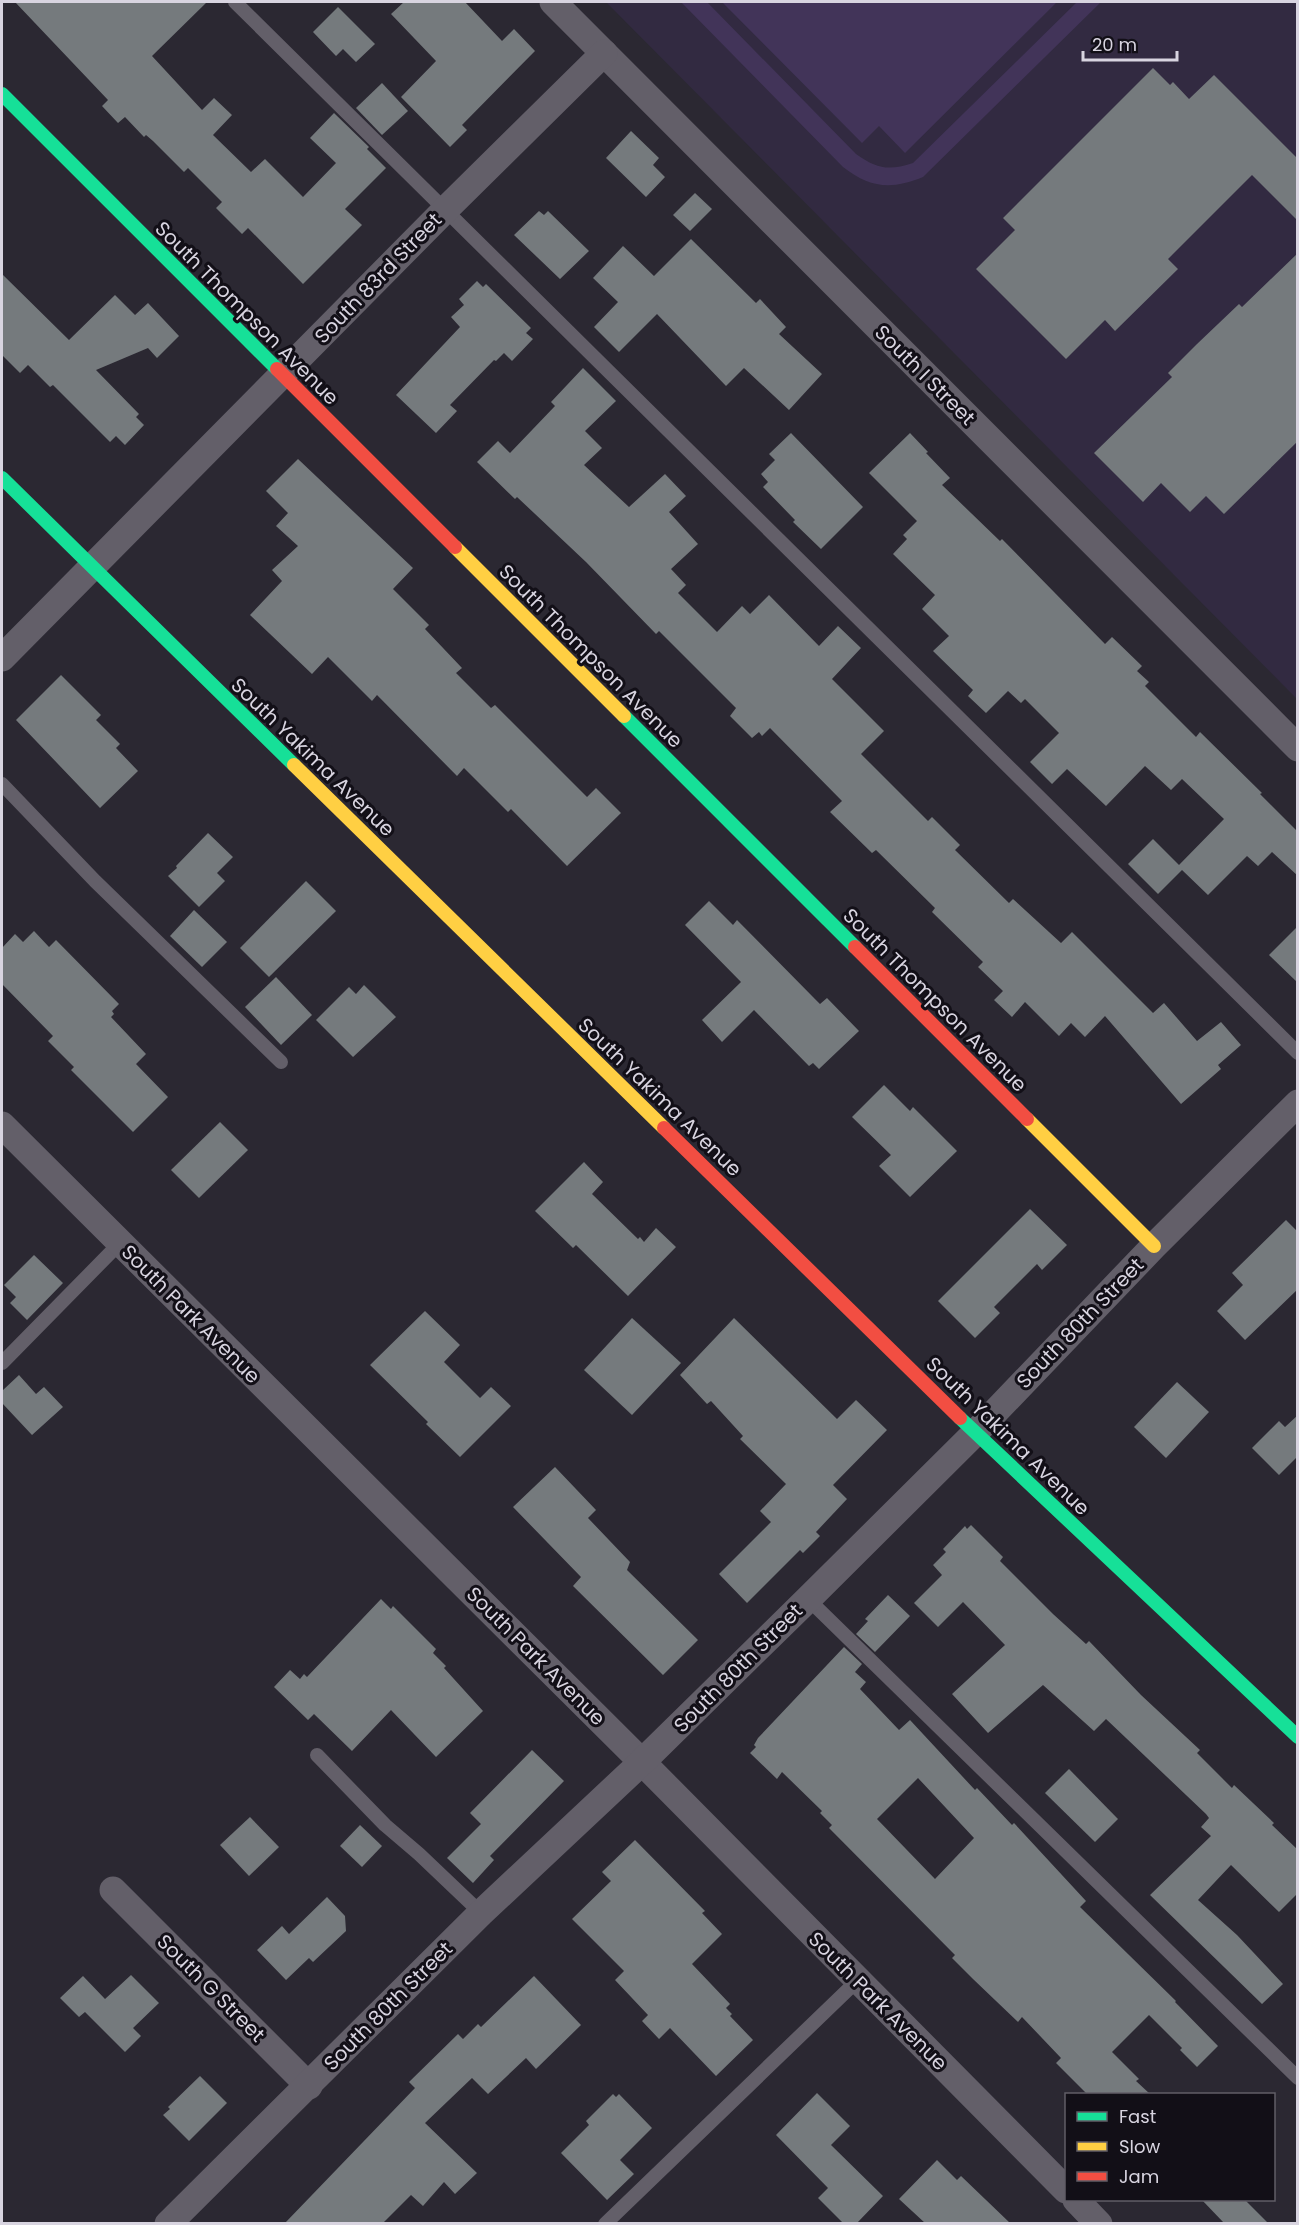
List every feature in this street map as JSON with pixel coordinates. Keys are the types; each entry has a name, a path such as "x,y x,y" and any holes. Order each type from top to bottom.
{"main road":[{"name":"South Thompson Avenue","path":"2,94 1154,1246"},
{"name":"South Yakima Avenue","path":"2,478 975,1433 1298,1737"}],"street":[{"name":"South I Street","path":"553,2 1298,748"},
{"name":"South 83rd Street","path":"2,658 446,209 604,53"},
{"name":"South 80th Street","path":"168,2223 309,2086 481,1913 642,1762 808,1599 975,1433 1154,1246 1298,1103"},
{"name":"South Park Avenue","path":"2,1125 642,1762 1065,2189"},
{"name":"South G Street","path":"113,1890 309,2086"},
{"path":"1078,2201 1100,2223"}],"lane":[{"path":"235,2 1298,1053"},
{"path":"2,784 95,881 281,1062"},
{"path":"2,1363 120,1243"},
{"path":"808,1599 1298,2078"},
{"path":"317,1755 385,1825 481,1913"},
{"path":"605,2223 858,1980"}],"shaded area":[{"path":"606,2 1297,2 1297,699"},
{"path":"681,2 707,2 856,154 877,166 890,168 913,163 1077,2 1101,2 923,177 901,184 881,185 862,179 843,167"},
{"path":"722,2 1057,2 905,153 879,126 862,143"}],"building":[{"path":"15,2 207,2 152,56 202,110 214,98 232,115 213,135 251,172 265,159 303,197 336,163 310,138 334,113 369,147 367,149 386,168 345,209 362,225 303,284 248,228 242,234 216,208 222,202 188,168 184,172 125,117 118,123 102,106 108,100"},
{"path":"404,2 465,2 502,41 514,29 535,51 462,125 467,130 450,147 401,97 436,61 391,14"},
{"path":"338,7 375,44 356,62 343,49 336,56 313,32"},
{"path":"1153,68 1170,85 1173,82 1189,99 1214,75 1298,159 1298,221 1252,175 1168,259 1178,269 1115,331 1105,320 1066,359 976,269 1015,230 1003,218"},
{"path":"382,83 408,111 382,135 356,108"},
{"path":"631,131 659,158 653,165 665,177 646,197 606,158"},
{"path":"695,193 712,209 690,231 673,215"},
{"path":"539,211 544,215 548,211 589,251 560,279 514,235"},
{"path":"691,239 756,303 760,299 786,327 779,334 822,374 789,410 744,368 726,386 657,314 619,352 594,327 618,302 593,278 623,246 654,276"},
{"path":"1298,253 1298,441 1224,514 1206,496 1190,512 1161,483 1143,502 1094,453 1172,377 1168,373 1197,344 1239,304 1242,307"},
{"path":"2,274 69,340 115,295 135,315 148,303 179,336 157,358 148,348 96,370 139,414 136,417 144,425 125,445 116,436 110,442 53,385 50,387 28,365 20,373 2,355"},
{"path":"477,281 483,287 486,284 531,328 526,333 533,339 512,361 504,353 496,361 494,360 450,405 457,411 436,433 396,395 460,327 451,317 464,305 459,299"},
{"path":"583,368 616,401 585,431 602,448 584,465 629,507 665,474 686,496 669,512 698,544 671,569 686,585 678,593 717,632 742,606 750,614 769,595 819,646 838,626 861,648 832,679 884,731 861,754 928,821 932,817 960,845 955,850 1009,903 1013,899 1061,943 1072,932 1153,1013 1164,1003 1197,1041 1221,1022 1241,1045 1218,1065 1221,1069 1181,1104 1105,1016 1085,1037 1071,1023 1059,1036 1025,1002 1012,1017 994,1000 1003,991 978,967 983,962 932,912 935,908 876,850 872,853 830,812 842,801 770,728 762,736 759,732 752,738 730,716 736,708 659,631 656,634 586,562 477,462 498,441 510,453 555,406 551,402"},
{"path":"791,433 863,507 821,549 793,522 795,520 763,487 768,482 761,474 775,460 769,454"},
{"path":"910,433 950,478 942,485 1000,541 1002,539 1105,644 1112,637 1142,666 1137,671 1149,682 1145,686 1196,737 1200,732 1298,832 1298,876 1272,852 1258,866 1247,856 1208,895 1182,870 1158,894 1128,864 1153,839 1179,865 1224,819 1182,779 1171,790 1145,766 1106,806 1067,769 1052,784 1030,762 1059,733 1025,699 1021,703 1008,691 986,713 968,696 973,690 933,651 949,636 922,609 935,595 893,554 907,539 903,535 917,521 869,473"},
{"path":"298,459 413,568 393,589 429,625 425,629 462,668 456,673 491,708 495,705 587,797 596,788 621,813 567,866 511,809 508,812 464,768 457,776 377,695 372,701 328,657 312,674 250,615 282,581 272,570 298,546 276,526 288,513 266,491"},
{"path":"61,675 101,715 96,720 120,744 116,748 138,771 100,808 16,720"},
{"path":"208,833 233,857 217,873 225,881 199,907 168,876"},
{"path":"306,881 336,911 269,977 240,948"},
{"path":"709,901 733,925 737,920 820,1004 827,998 859,1031 819,1069 813,1063 809,1066 754,1010 722,1042 702,1020 741,982 685,925"},
{"path":"194,910 227,942 202,967 170,936"},
{"path":"1298,926 1298,983 1269,955"},
{"path":"34,931 49,947 56,940 119,1004 112,1011 114,1014 111,1017 146,1054 136,1064 168,1097 133,1132 71,1070 74,1067 48,1041 53,1036 2,984 2,948 15,934 23,942"},
{"path":"276,977 312,1015 281,1045 245,1007"},
{"path":"364,985 396,1017 353,1057 316,1020 349,987 356,994"},
{"path":"884,1085 910,1111 913,1107 957,1151 910,1197 879,1166 891,1155 852,1117"},
{"path":"220,1122 248,1150 199,1198 171,1170"},
{"path":"584,1162 603,1182 592,1194 638,1239 640,1237 644,1242 656,1228 676,1247 628,1296 576,1245 573,1248 535,1211"},
{"path":"1030,1209 1067,1245 1042,1270 1037,1264 994,1307 1000,1313 975,1338 938,1301"},
{"path":"1286,1220 1298,1232 1298,1289 1245,1340 1217,1311 1243,1285 1232,1273"},
{"path":"34,1255 63,1283 27,1320 10,1303 16,1297 4,1285"},
{"path":"425,1311 460,1345 444,1362 480,1398 491,1387 511,1406 460,1457 370,1365"},
{"path":"632,1318 681,1363 632,1415 584,1370"},
{"path":"734,1318 837,1419 856,1400 887,1430 833,1485 847,1499 816,1532 820,1536 803,1553 800,1550 747,1603 719,1574 771,1522 760,1511 786,1484 740,1439 743,1436 711,1401 707,1404 680,1375"},
{"path":"19,1375 36,1394 44,1387 63,1407 32,1435 2,1403 2,1391"},
{"path":"1177,1382 1209,1412 1166,1458 1134,1427"},
{"path":"1298,1415 1298,1456 1279,1475 1252,1448 1279,1421 1285,1427"},
{"path":"555,1467 596,1510 588,1518 630,1562 627,1570 698,1640 663,1675 573,1586 581,1577 513,1507"},
{"path":"971,1525 1003,1557 1000,1561 1053,1614 1086,1644 1089,1641 1141,1695 1200,1750 1197,1753 1232,1788 1234,1785 1274,1823 1272,1825 1298,1850 1298,1893 1279,1912 1231,1865 1198,1900 1237,1935 1283,1984 1262,2004 1150,1895 1211,1836 1201,1827 1209,1818 1206,1814 1106,1719 1094,1731 1043,1685 988,1733 952,1694 1005,1645 963,1602 938,1627 914,1603 942,1575 933,1565 946,1552 943,1549 965,1526 967,1529"},
{"path":"888,1595 910,1616 875,1652 856,1634 868,1621 865,1619"},
{"path":"381,1599 391,1609 393,1606 436,1649 433,1653 446,1666 444,1668 483,1711 436,1757 391,1710 352,1751 314,1714 308,1720 274,1687 290,1670 300,1679 304,1674 307,1677"},
{"path":"844,1647 862,1664 855,1672 866,1682 860,1689 899,1730 910,1720 975,1790 977,1788 1012,1825 1014,1823 1086,1901 1080,1907 1176,2001 1218,2046 1197,2067 1180,2050 1182,2048 1149,2015 1112,2052 1139,2079 1136,2081 1149,2093 1086,2093 1056,2063 1061,2058 1022,2017 1018,2022 973,1979 952,1958 955,1955 829,1828 832,1825 820,1813 822,1811 782,1772 777,1779 750,1753 756,1747 754,1745","holes":["918,1778 974,1838 935,1879 877,1819"]},
{"path":"532,1750 564,1781 490,1856 494,1860 473,1883 447,1858 481,1824 470,1813"},
{"path":"1069,1769 1118,1819 1095,1842 1045,1793"},
{"path":"250,1817 279,1847 249,1876 220,1845"},
{"path":"360,1825 382,1846 362,1867 340,1846"},
{"path":"635,1840 705,1911 702,1913 722,1934 692,1964 730,2004 726,2008 732,2014 730,2016 753,2040 716,2076 670,2028 659,2039 642,2021 648,2015 615,1980 624,1971 572,1919 611,1881 602,1872"},
{"path":"327,1897 345,1916 346,1931 313,1962 309,1958 286,1980 257,1950 282,1926 289,1934"},
{"path":"131,1975 159,2003 133,2028 141,2036 125,2052 85,2012 79,2017 60,1998 83,1976 105,1999"},
{"path":"534,1976 581,2025 536,2069 526,2058 488,2094 472,2078 425,2123 477,2173 455,2194 444,2182 423,2206 411,2195 383,2223 285,2223 415,2088 409,2082 458,2034 463,2039 478,2024 481,2027"},
{"path":"200,2076 227,2103 189,2141 163,2115 170,2109 168,2107"},
{"path":"817,2093 850,2126 831,2145 883,2196 857,2223 843,2223 818,2198 828,2188 776,2135"},
{"path":"613,2094 616,2097 619,2094 652,2128 620,2160 634,2174 607,2200 561,2153 589,2125 586,2121"},
{"path":"937,2160 957,2180 961,2176 1010,2223 925,2223 899,2199"},
{"path":"1203,2201 1246,2201 1268,2223 1224,2223"}],"traffic: fast":[{"path":"2,94 277,369"},
{"path":"2,478 294,765"},
{"path":"624,716 855,947"},
{"path":"960,1418 1298,1737"}],"traffic: slow":[{"path":"455,547 624,716"},
{"path":"294,765 664,1128"},
{"path":"1027,1119 1154,1246"}],"traffic: jam":[{"path":"277,369 455,547"},
{"path":"855,947 1027,1119"},
{"path":"664,1128 960,1418"}]}
